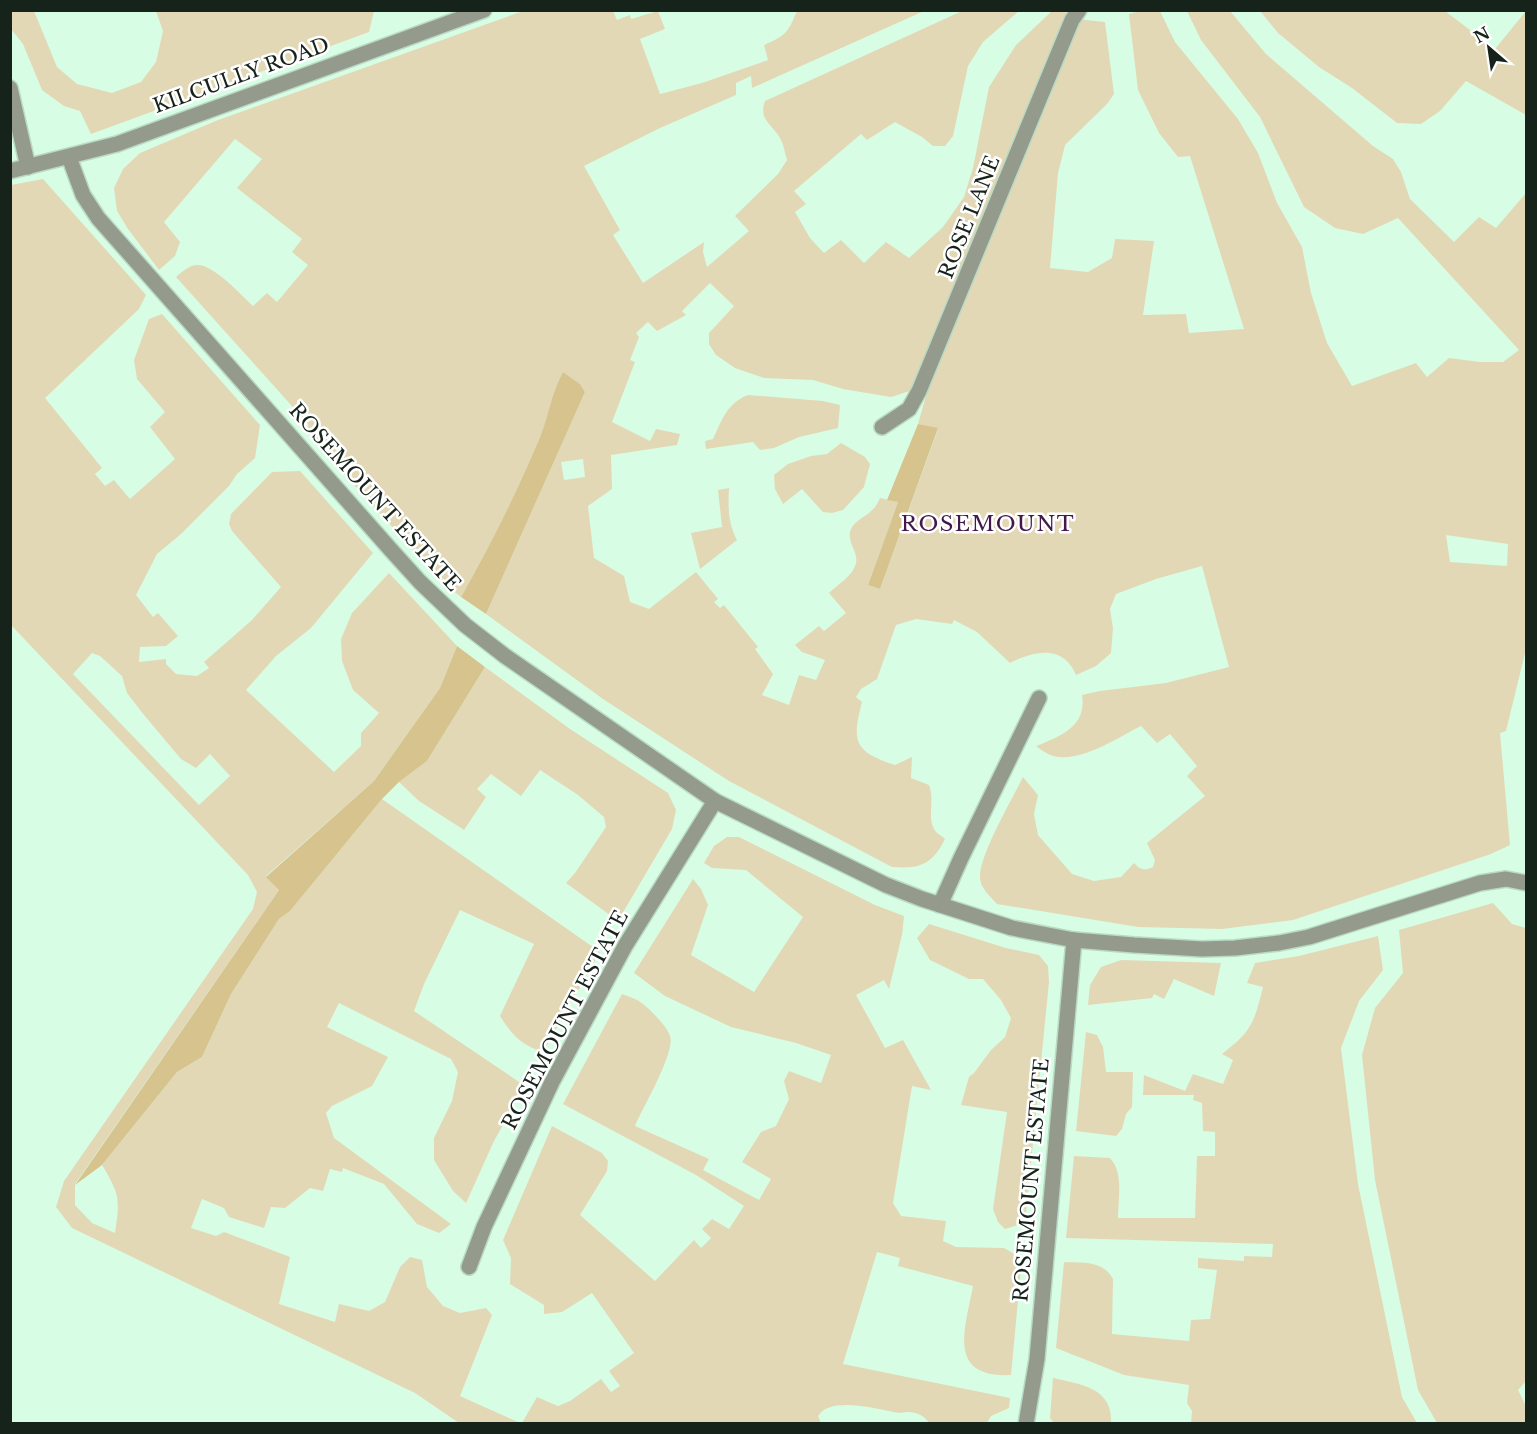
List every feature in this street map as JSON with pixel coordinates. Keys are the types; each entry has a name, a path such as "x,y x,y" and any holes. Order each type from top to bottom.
{"street":[{"name":"KILCULLY ROAD","path":"10,171 117,144 484,10"},
{"name":"ROSE LANE","path":"882,427 909,409 919,392 1072,20 1079,10"},
{"path":"10,88 28,167"},
{"name":"ROSEMOUNT ESTATE","path":"69,157 83,195 98,218 420,582 465,625 505,656 715,801 876,880 940,905 1012,928 1074,940 1202,949 1279,943 1310,937 1480,883 1506,879 1527,883"},
{"path":"940,905 1039,698"},
{"name":"ROSEMOUNT ESTATE","path":"469,1267 484,1227 552,1082 625,946 715,801"},
{"name":"ROSEMOUNT ESTATE","path":"1026,1424 1036,1359 1074,940"}],"shaded area":[{"path":"11,10 34,11 57,67 77,84 112,93 141,82 156,62 163,31 156,11 374,11 369,32 91,134 80,111 64,106 42,90 23,44 11,29"},
{"path":"523,11 613,11 617,20 630,15 631,19 658,11 665,29 640,39 660,94 702,83 768,60 764,45 785,32 797,11 924,11 752,88 751,76 736,83 736,95 660,128 584,166 620,230 613,235 643,283 704,242 703,252 707,267 749,231 735,216 778,174 787,160 781,140 763,113 765,101 962,11 1019,11 983,42 968,66 953,136 945,146 933,146 895,122 867,140 861,134 794,191 806,204 795,212 810,238 824,253 841,240 864,263 886,242 909,258 943,227 964,197 973,168 989,87 1016,45 1052,11 1066,11 1063,25 913,390 891,397 843,389 813,380 764,378 735,368 716,355 709,344 709,333 734,306 710,283 682,311 686,315 657,331 648,322 636,333 639,337 630,360 635,362 612,422 650,441 656,429 680,434 677,445 611,455 612,489 588,506 594,558 624,576 630,602 649,609 696,572 718,599 714,602 720,608 724,605 758,647 755,649 773,674 762,695 789,705 799,675 816,680 825,660 802,652 795,645 819,626 824,631 846,613 829,593 847,577 855,566 856,557 850,538 851,529 873,509 880,498 898,502 868,585 880,589 938,429 918,424 926,396 1077,19 1105,22 1114,94 1107,104 1065,145 1058,173 1050,268 1088,272 1112,258 1115,239 1154,241 1143,315 1186,314 1189,333 1244,329 1190,156 1178,157 1159,133 1138,90 1129,14 1140,11 1160,11 1175,42 1238,119 1258,153 1277,203 1302,247 1311,293 1327,343 1352,386 1416,363 1427,377 1449,358 1503,362 1519,350 1398,218 1363,234 1335,228 1304,207 1260,117 1201,40 1187,11 1230,11 1266,54 1373,146 1393,159 1401,172 1410,199 1454,242 1479,217 1496,228 1526,193 1526,653 1506,731 1500,733 1510,845 1491,854 1293,920 1222,929 1138,927 997,904 982,885 981,868 990,842 1023,777 1038,795 1034,814 1038,835 1072,874 1094,881 1121,877 1134,863 1143,869 1153,867 1155,860 1147,843 1205,796 1187,776 1197,766 1170,734 1157,743 1141,726 1087,753 1064,757 1053,756 1036,746 1063,734 1076,722 1082,706 1082,695 1166,683 1229,667 1202,566 1156,579 1116,594 1110,609 1113,628 1111,653 1096,666 1076,675 1064,658 1056,654 1038,653 1010,663 977,632 954,620 952,624 916,619 896,625 877,679 861,689 856,697 862,702 857,735 863,749 881,760 895,765 912,757 911,778 929,785 932,824 945,839 935,855 924,864 892,867 729,781 603,699 486,614 585,392 580,384 563,372 543,429 522,478 461,597 443,583 309,435 308,424 176,277 190,267 203,266 218,274 253,306 267,293 277,302 308,265 292,252 302,239 237,188 262,159 235,139 164,222 180,242 175,256 159,270 117,211 114,188 123,169 140,153 218,120","holes":["583,459 585,477 564,480 561,462","1446,535 1508,544 1507,566 1450,562"]},
{"path":"1260,11 1445,11 1495,49 1526,11 1526,115 1466,81 1440,111 1421,124 1397,123 1352,88 1319,67 1278,33"},
{"path":"43,179 146,295 139,309 45,398 102,468 95,474 105,486 114,480 130,499 175,459 150,427 165,412 137,379 134,360 149,319 162,314 260,425 255,458 181,534 157,554 136,595 153,617 158,613 178,636 166,646 140,647 139,662 166,659 166,664 176,674 197,676 209,668 204,662 252,620 281,587 232,531 229,524 231,514 272,472 300,471 373,553 311,628 276,656 246,690 334,772 361,746 361,733 379,713 353,690 342,661 341,639 352,613 389,573 457,646 440,688 374,781 266,876 279,890 75,1184 75,1205 92,1223 115,1233 117,1198 102,1165 177,1072 202,1057 231,994 279,919 290,911 382,799 600,952 543,1052 518,1038 500,1016 534,944 460,910 424,984 414,1011 525,1086 494,1141 466,1203 453,1191 434,1160 434,1138 452,1101 458,1072 451,1059 339,1003 327,1027 388,1057 372,1086 332,1106 326,1113 334,1138 451,1224 439,1233 417,1224 384,1184 343,1168 342,1172 330,1169 323,1191 310,1188 285,1208 271,1207 264,1228 229,1217 224,1208 202,1199 191,1228 216,1236 224,1232 290,1257 279,1304 335,1322 339,1304 369,1311 385,1302 400,1267 410,1257 422,1260 427,1287 443,1306 460,1313 486,1308 492,1315 460,1396 520,1423 459,1423 415,1393 72,1228 56,1207 64,1181 253,909 257,892 248,875 11,625 11,185","holes":["92,653 100,656 122,676 127,693 181,759 196,768 210,754 230,776 199,805 73,674"]},
{"path":"563,372 580,384 585,392 486,614 461,597 522,478 540,437"},
{"path":"748,395 823,401 840,405 838,428 799,437 774,448 760,450 753,442 706,449 705,441 713,439 730,407"},
{"path":"918,424 938,428 880,589 868,585 898,502 887,500"},
{"path":"841,443 865,457 870,464 864,487 843,510 832,513 823,512 802,489 783,504 775,489 774,475 788,464 811,456 827,454"},
{"path":"729,488 729,515 737,540 700,569 691,533 722,527 718,490"},
{"path":"457,646 485,667 427,761 399,782 382,799 290,911 279,919 231,994 202,1057 177,1072 102,1165 75,1185 279,890 266,877 374,781 440,688"},
{"path":"485,667 570,729 668,793 676,810 672,829 618,921 566,883 606,827 604,817 578,795 540,770 521,796 491,774 477,789 486,797 464,830 419,801 399,782 427,761"},
{"path":"727,837 739,837 875,905 904,916 902,935 889,989 884,980 856,995 885,1048 903,1040 931,1090 912,1086 893,1203 901,1216 946,1221 943,1241 956,1247 1004,1248 1022,1258 1011,1375 990,1374 977,1368 968,1359 964,1334 973,1286 898,1266 900,1258 877,1252 843,1364 1010,1398 1009,1408 991,1416 987,1423 929,1423 920,1415 912,1412 900,1413 844,1405 824,1410 818,1416 821,1423 522,1423 537,1397 558,1406 570,1401 601,1379 611,1392 620,1386 609,1371 634,1353 592,1293 562,1312 544,1314 544,1305 510,1284 511,1258 503,1240 552,1126 602,1153 608,1161 607,1171 580,1215 655,1281 694,1240 701,1248 711,1238 702,1229 712,1219 729,1229 744,1206 696,1175 563,1104 622,994 647,1007 668,1032 671,1044 657,1081 635,1126 709,1159 703,1170 759,1200 771,1179 742,1162 761,1132 776,1126 789,1099 784,1081 789,1071 821,1083 831,1055 796,1043 731,1027 665,996 634,973 693,879 701,889 708,905 691,955 754,992 803,917 746,870 712,868 704,863 714,846"},
{"path":"1493,903 1512,924 1526,928 1526,1381 1518,1390 1526,1406 1526,1423 1437,1423 1418,1390 1375,1180 1362,1055 1375,1008 1403,973 1399,930"},
{"path":"929,924 1006,948 1039,955 1048,966 1049,982 1025,1223 1005,1229 998,1222 993,1209 1007,1112 961,1105 969,1077 1005,1037 1011,1018 1001,1000 983,979 969,979 930,960 917,938"},
{"path":"1378,936 1383,970 1359,1001 1341,1048 1358,1184 1402,1397 1417,1423 1191,1423 1192,1411 1187,1403 1189,1385 1124,1375 1056,1348 1064,1262 1092,1264 1104,1268 1113,1279 1112,1334 1189,1341 1191,1320 1210,1319 1217,1270 1198,1268 1198,1258 1244,1261 1244,1256 1272,1257 1273,1244 1066,1238 1074,1156 1110,1158 1119,1179 1118,1218 1195,1218 1197,1156 1215,1156 1215,1132 1203,1131 1202,1103 1193,1100 1194,1095 1143,1095 1144,1075 1185,1091 1193,1074 1223,1084 1233,1060 1222,1054 1246,1032 1254,1018 1260,999 1263,987 1247,983 1255,963 1299,956"},
{"path":"1121,960 1221,963 1214,996 1174,979 1164,999 1154,994 1152,998 1088,1005 1090,985 1101,967"},
{"path":"1086,1032 1097,1035 1103,1047 1106,1072 1133,1072 1132,1107 1126,1114 1122,1129 1116,1136 1076,1131"},
{"path":"1053,1378 1084,1386 1101,1395 1107,1402 1111,1423 1054,1423 1050,1418"}],"district":[{"name":"ROSEMOUNT","path":"988,524"}]}
